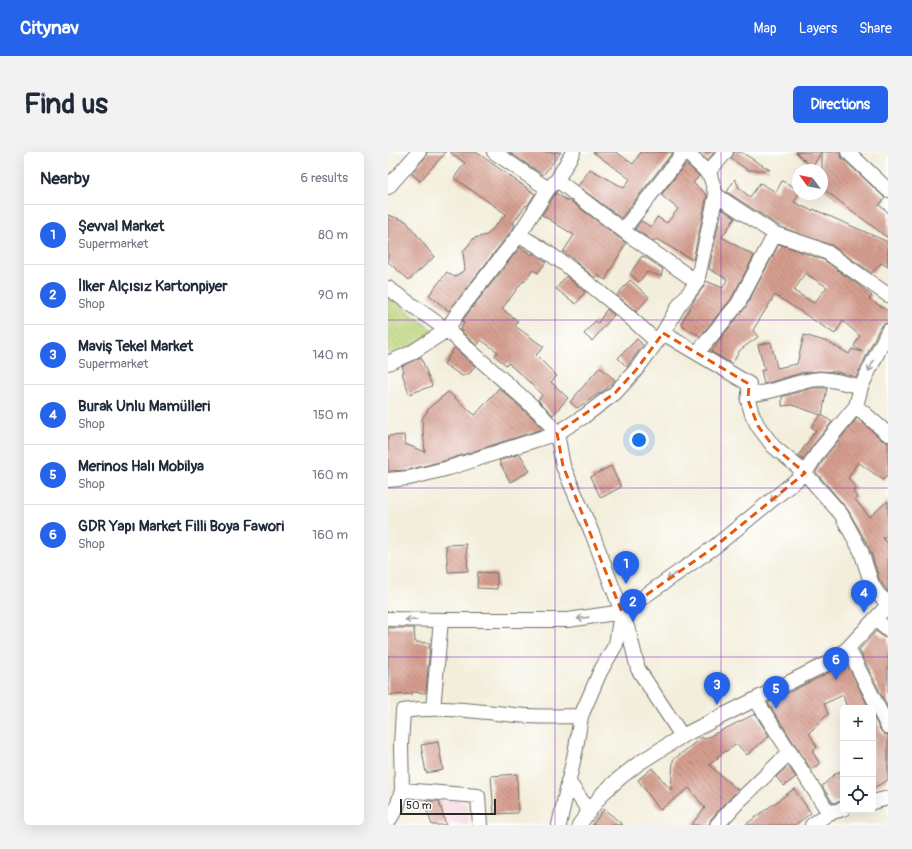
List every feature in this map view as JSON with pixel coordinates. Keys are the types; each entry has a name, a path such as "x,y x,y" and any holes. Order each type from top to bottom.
{"street":[{"path":"388,187 419,152"},
{"path":"494,152 553,185 623,230 697,282"},
{"path":"388,363 411,353 447,330 458,312 519,235 553,185 573,152"},
{"path":"388,480 409,478 449,468 557,433 583,417 615,393 636,370 660,338 678,307 697,282 716,196 708,173 685,152 623,230"},
{"path":"708,173 726,152"},
{"path":"848,152 888,190"},
{"path":"716,196 774,234 828,253 888,295"},
{"path":"697,354 738,304 774,234"},
{"path":"519,235 566,265 624,312 660,338 697,354 749,384 750,394 748,400 752,414 764,435 784,456 806,473 841,514 861,551 872,585 888,604 836,659 682,736 639,763 603,793 579,825"},
{"path":"388,288 447,330 540,413 557,433 563,466 592,533 622,612 630,636 638,669 682,736"},
{"path":"388,619 568,620 622,612 713,548 806,473 819,451 856,406 861,387 888,331"},
{"path":"750,394 760,394 794,383 821,379 861,387"},
{"path":"856,406 888,434"},
{"path":"558,825 576,748 580,716 600,672 616,644 622,612"},
{"path":"875,619 888,630"},
{"path":"434,709 441,620"},
{"path":"848,648 888,727"},
{"path":"756,700 829,813"},
{"path":"388,822 397,807 402,790 401,745 403,711 434,709 529,716 580,716"},
{"path":"717,825 737,803 790,752"},
{"path":"568,781 589,811"},
{"path":"402,790 478,796 480,825"},
{"path":"876,801 888,798"},
{"path":"812,825 829,813 840,810"}],"highlighted area":[{"path":"663,333 749,384 748,400 758,426 773,446 805,473 713,548 622,612 563,466 557,433 615,393 636,370"}],"shaded area":[{"path":"456,799 468,806 468,825 435,825 425,801"}],"green space":[{"path":"388,296 432,330 431,334 400,353 388,358"}],"building":[{"path":"427,152 446,152 420,181 411,173 425,158"},
{"path":"450,152 476,152 535,194 513,223 515,225 512,230 449,311 429,295 447,272 454,277 465,270 463,252 474,238 487,235 506,214 454,178 465,163"},
{"path":"509,152 561,152 543,175"},
{"path":"593,152 616,152 633,164 641,152 673,152 621,218 578,186 590,169 624,188 630,179"},
{"path":"698,152 715,152 707,160"},
{"path":"734,152 741,152 770,170 748,170 731,159"},
{"path":"796,152 821,152 814,164 808,164"},
{"path":"822,152 840,152 842,158 885,198 879,205 888,212 888,238 828,193 828,164 822,164"},
{"path":"686,164 699,176 693,183 707,195 693,260 656,239 654,242 635,229 641,221 651,227 657,217 667,223 678,209 661,195"},
{"path":"735,179 739,188 750,197 760,183 776,192 782,181 792,186 792,200 795,200 794,202 812,211 813,209 888,242 888,267 881,263 872,273 831,245 781,227 727,192"},
{"path":"556,193 568,201 569,200 626,243 605,280 598,275 595,278 576,262 577,261 563,252 574,235 542,215"},
{"path":"722,209 735,218 722,237 754,256 731,299 700,336 683,327 682,322 706,281 723,288 727,279 709,269"},
{"path":"388,215 406,221 434,257 409,280 388,262"},
{"path":"779,244 824,260 860,286 872,296 869,299 888,311 888,323 880,327 856,377 837,372 819,371 801,373 764,384 761,370 765,370 758,345 771,342 777,368 797,364 804,335 828,342 849,354 852,349 862,352 854,346 860,336 843,321 835,334 775,295 753,330 758,337 740,350 732,364 711,352 745,308","holes":["805,273 827,287 814,303 794,291"]},
{"path":"520,247 532,255 533,253 546,262 538,273 533,270 502,309 518,321 515,326 544,347 536,355 557,376 551,382 568,398 553,415 538,400 542,395 519,372 508,363 506,365 495,356 498,352 481,340 477,346 460,330 464,323 462,321"},
{"path":"642,256 663,269 661,276 647,272 639,282 630,274"},
{"path":"566,276 585,292 576,304 556,289"},
{"path":"630,280 649,297 636,312 617,295"},
{"path":"607,309 614,315 592,341 584,334 595,321 598,323"},
{"path":"637,339 643,345 627,367 618,358"},
{"path":"454,348 475,366 470,373 462,376 444,364"},
{"path":"421,357 432,386 409,394 402,373 404,372 402,366"},
{"path":"600,367 615,380 603,391 577,408 570,402"},
{"path":"499,388 534,419 542,429 447,460 408,470 388,471 388,436 404,435 405,444 425,452 422,419 430,407 448,392 475,415"},
{"path":"812,388 827,388 822,415 832,422 812,446 803,460 798,456 816,430 811,427 821,415 792,405 782,406 782,397"},
{"path":"857,418 882,440 888,442 888,475 883,480 858,462 848,478 856,488 853,492 857,497 855,499 869,517 888,501 888,535 883,538 888,544 888,592 880,581 869,547 848,510 816,472 826,456"},
{"path":"520,454 530,471 510,482 499,461"},
{"path":"611,466 621,487 601,498 590,477"},
{"path":"466,544 468,571 448,572 446,545"},
{"path":"478,572 497,573 497,589 477,588"},
{"path":"388,628 414,628 415,642 430,643 426,693 412,692 412,694 388,695"},
{"path":"876,631 883,637 888,638 888,708 859,650"},
{"path":"846,662 868,705 846,705 843,695 824,704 828,714 809,733 817,747 812,751 820,764 811,769 768,703 840,667"},
{"path":"755,714 769,736 747,755 737,744 717,757 718,758 709,765 738,790 711,819 709,825 691,825 705,808 689,788 660,810 638,780 652,768 671,790 673,760 702,737 704,739"},
{"path":"876,722 881,731 888,735 888,780 876,786"},
{"path":"438,742 443,770 426,773 421,745"},
{"path":"788,766 796,777 784,786 776,777"},
{"path":"840,772 840,802 833,803 822,786"},
{"path":"517,774 518,813 494,814 491,776"},
{"path":"794,789 811,813 795,825 745,825"},
{"path":"439,801 446,825 432,825 424,802"},
{"path":"604,809 623,825 592,825"}],"place":[{"name":"Şevval Market","path":"626,584"},
{"name":"Burak Unlu Mamülleri","path":"864,613"},
{"name":"İlker Alçısız Kartonpiyer","path":"633,622"},
{"name":"GDR Yapı Market Filli Boya Fawori","path":"836,680"},
{"name":"Maviş Tekel Market","path":"717,705"},
{"name":"Merinos Halı Mobilya","path":"776,709"}]}
